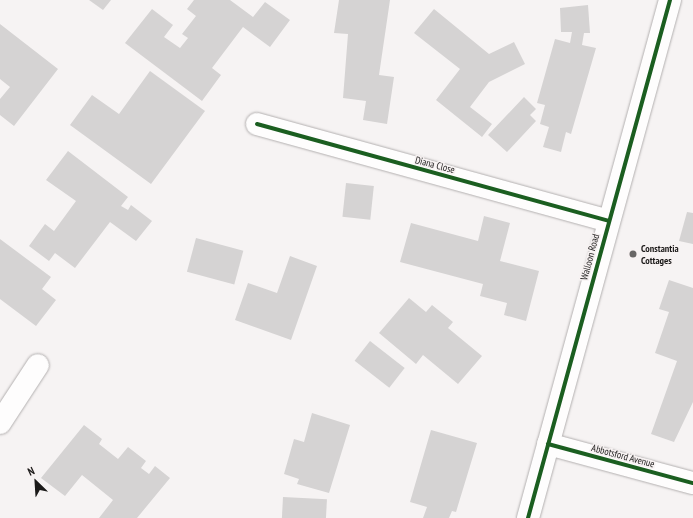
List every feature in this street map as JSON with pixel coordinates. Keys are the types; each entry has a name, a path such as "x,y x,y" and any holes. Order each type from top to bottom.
{"street":[{"name":"Walloon Road","path":"528,518 608,221 670,0"},
{"name":"Diana Close","path":"257,124 608,221"},
{"path":"0,423 38,365"},
{"name":"Abbotsford Avenue","path":"548,444 693,483"}],"building":[{"path":"89,0 111,0 103,10"},
{"path":"194,0 230,0 253,17 265,2 290,20 270,47 243,27 212,68 221,75 202,101 125,43 152,9 173,25 164,37 180,48 188,38 182,34 196,16 187,9"},
{"path":"339,0 390,0 379,75 394,77 387,124 363,120 366,101 343,98 348,34 334,33"},
{"path":"588,5 590,33 584,33 582,45 596,48 571,134 566,132 561,152 543,147 549,127 540,124 545,105 537,103 555,39 570,43 572,32 561,32 560,8"},
{"path":"434,9 489,54 514,42 525,64 489,82 470,107 492,124 482,137 436,100 460,69 414,33"},
{"path":"0,24 58,69 14,126 0,115 0,99 10,87 0,79"},
{"path":"150,71 205,111 151,184 70,125 92,95 119,114"},
{"path":"524,97 536,109 530,115 536,121 507,152 488,135"},
{"path":"68,151 128,197 121,206 128,210 131,205 152,221 136,241 110,222 75,268 55,253 49,261 29,246 45,224 54,231 76,201 46,180"},
{"path":"346,183 374,186 370,220 342,217"},
{"path":"687,212 693,213 693,244 679,241"},
{"path":"484,216 510,223 500,261 539,271 526,321 504,315 507,303 480,296 483,284 400,262 411,223 478,241"},
{"path":"196,238 243,251 234,284 187,272"},
{"path":"0,239 51,277 42,289 56,300 36,326 0,299"},
{"path":"290,256 317,266 291,340 235,320 248,283 277,293"},
{"path":"669,280 693,288 693,402 674,442 651,434 677,361 655,353 669,312 659,309"},
{"path":"409,298 426,312 432,305 453,322 448,328 482,356 458,384 423,355 416,364 379,333"},
{"path":"370,341 405,368 389,388 355,361"},
{"path":"312,413 350,425 329,493 297,484 299,479 284,474 294,439 304,442"},
{"path":"84,425 102,439 99,444 118,459 128,447 146,461 141,468 149,474 155,466 170,478 137,518 99,518 113,500 82,475 65,496 41,478"},
{"path":"431,430 477,443 456,512 452,511 449,518 423,518 427,507 410,502"},
{"path":"283,497 327,499 326,518 282,518"}],"cycle path":[{"path":"528,518 670,0"},
{"path":"257,124 608,221"},
{"path":"548,444 693,483"}],"place":[{"name":"Constantia Cottages","path":"633,254"}]}
